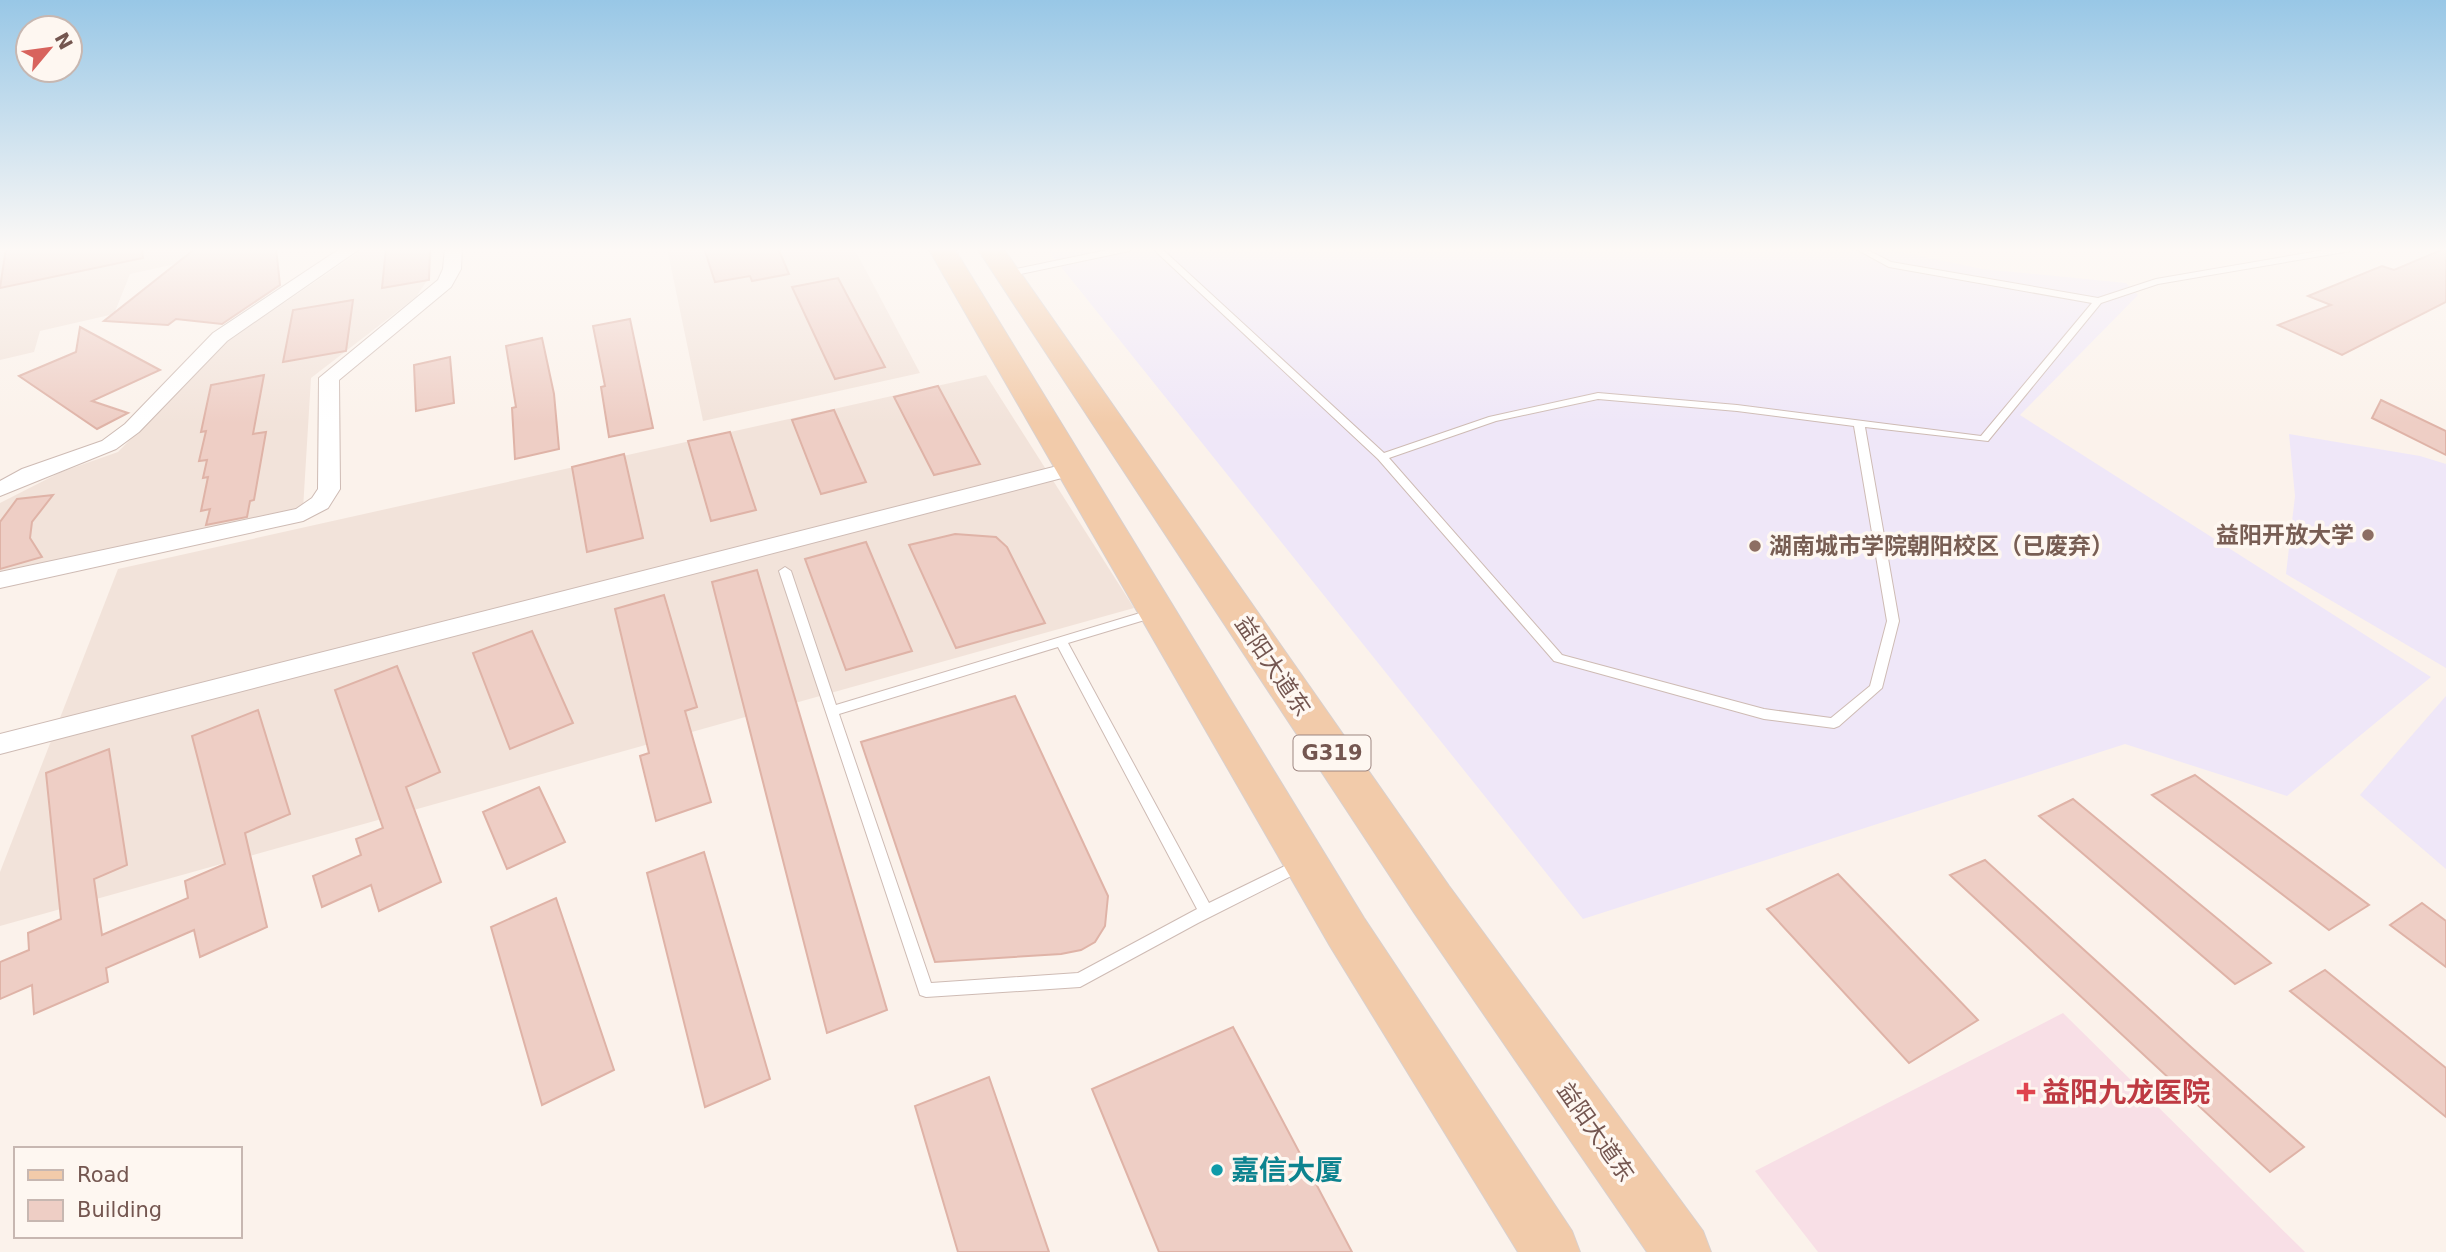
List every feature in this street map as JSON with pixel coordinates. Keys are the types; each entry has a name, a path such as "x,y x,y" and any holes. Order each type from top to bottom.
{"main road":[{"path":"976,306 1306,863 1551,1252"},
{"name":"益阳大道东","path":"1029,306 1432,900 1682,1252"}],"street":[{"path":"0,489 30,474 109,445 132,428 220,337 265,306"},
{"path":"0,580 303,514 320,503 329,489 329,378 416,306"},
{"path":"0,744 1073,468"}],"lane":[{"path":"1219,306 1382,457 1558,658 1764,714 1834,723 1876,688 1893,621 1858,423"},
{"path":"1382,457 1493,419 1598,396 1737,408 1984,439 2094,306"},
{"path":"785,570 926,990 1080,979 1206,911 1306,863"},
{"path":"832,711 1158,612"},
{"path":"1061,641 1206,911"}],"shaded area":[{"path":"0,306 117,306 114,314 40,331 34,352 0,360"},
{"path":"279,306 404,306 311,378 303,509 0,584 0,503 61,472 118,452 225,343"},
{"path":"679,306 885,306 920,373 703,421"},
{"name":"湖南城市学院朝阳校区（已废弃）","path":"1093,306 2127,306 2020,415 2431,677 2287,796 2125,744 1583,919"},
{"path":"986,375 1134,608 0,926 0,872 118,569"},
{"name":"益阳开放大学","path":"2289,434 2420,456 2446,464 2446,668 2286,574 2295,496"},
{"path":"2446,696 2446,869 2360,795"},
{"name":"益阳九龙医院","path":"2063,1013 2305,1252 1818,1252 1755,1171"}],"building":[{"path":"122,306 248,306 222,324 176,319 168,325 104,321"},
{"path":"314,306 352,306 346,351 283,362 293,310"},
{"path":"801,306 853,306 885,367 835,379"},
{"path":"2327,306 2437,306 2342,355 2278,325"},
{"path":"630,319 653,428 609,437 601,387 605,386 593,326"},
{"path":"80,327 160,370 92,401 128,413 97,429 19,376 76,352"},
{"path":"542,338 554,394 559,449 515,459 512,408 516,407 506,346"},
{"path":"450,357 454,403 416,411 414,365"},
{"path":"264,375 253,434 266,432 254,500 250,501 247,517 206,525 210,509 201,511 208,477 203,478 207,460 199,461 206,431 201,432 211,385"},
{"path":"938,386 980,464 934,475 894,397"},
{"path":"2381,400 2446,431 2446,455 2372,418"},
{"path":"834,410 866,482 821,494 792,420"},
{"path":"730,432 756,510 711,521 688,441"},
{"path":"624,454 643,538 587,552 572,467"},
{"path":"53,495 32,522 30,538 42,557 0,569 0,522 17,499"},
{"path":"955,534 996,537 1007,547 1045,623 956,648 909,545"},
{"path":"866,542 912,651 846,670 805,559"},
{"path":"757,570 887,1010 827,1033 712,582"},
{"path":"664,595 697,707 685,711 711,802 656,821 640,756 649,753 615,609"},
{"path":"532,631 573,723 510,749 473,653"},
{"path":"397,666 440,772 406,787 441,882 379,911 371,885 322,907 313,876 361,855 356,839 383,828 335,690"},
{"path":"1015,696 1108,896 1105,926 1095,942 1081,950 1061,954 935,962 861,742"},
{"path":"258,710 290,814 245,833 267,927 200,957 194,930 106,968 108,982 34,1014 32,985 0,999 0,962 29,950 28,933 61,919 46,773 109,749 127,865 94,879 102,935 188,898 185,881 225,864 192,736"},
{"path":"2195,775 2369,905 2329,930 2152,795"},
{"path":"539,787 565,842 507,869 483,812"},
{"path":"2073,799 2271,963 2235,984 2039,816"},
{"path":"704,852 770,1079 705,1107 647,873"},
{"path":"1985,860 2304,1147 2270,1172 1950,875"},
{"path":"1838,874 1978,1020 1909,1063 1767,909"},
{"path":"556,898 614,1070 542,1105 491,927"},
{"path":"2422,903 2446,921 2446,967 2390,925"},
{"path":"2325,970 2446,1068 2446,1117 2290,991"},
{"name":"嘉信大厦","path":"1233,1027 1352,1252 1159,1252 1092,1089"},
{"path":"989,1077 1049,1252 958,1252 915,1106"}],"place":[{"name":"益阳开放大学","path":"2368,535"},
{"name":"湖南城市学院朝阳校区（已废弃）","path":"1755,546"},
{"name":"益阳九龙医院","path":"2026,1092"},
{"name":"嘉信大厦","path":"1217,1170"}]}
